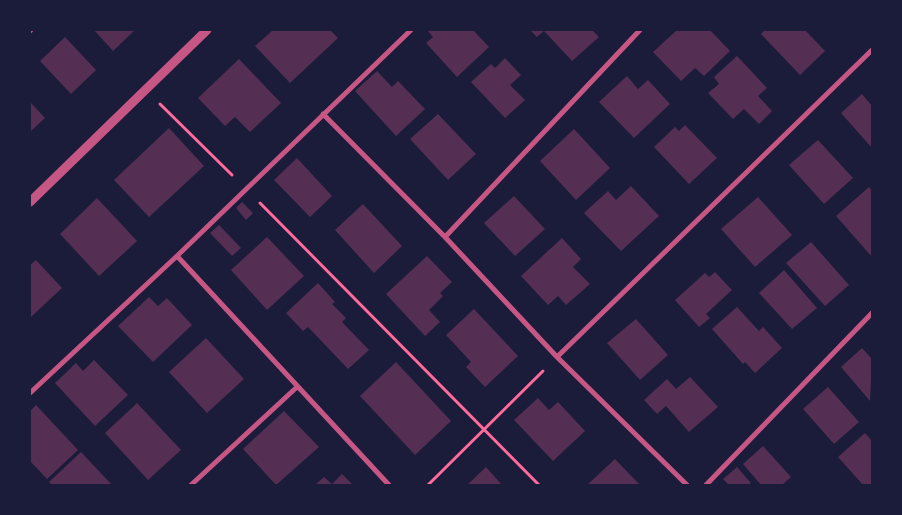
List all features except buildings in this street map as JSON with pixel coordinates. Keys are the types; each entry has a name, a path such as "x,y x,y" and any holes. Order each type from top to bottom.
{"street":[{"path":"30,202 207,30"},
{"path":"30,393 177,256 410,30"},
{"path":"445,237 640,30"},
{"path":"557,357 872,50"},
{"path":"324,114 445,237 557,357 687,485"},
{"path":"177,256 389,485"},
{"path":"706,485 872,313"},
{"path":"191,485 297,387"}],"path":[{"path":"146,90 539,485"},
{"path":"428,485 557,357"}]}
